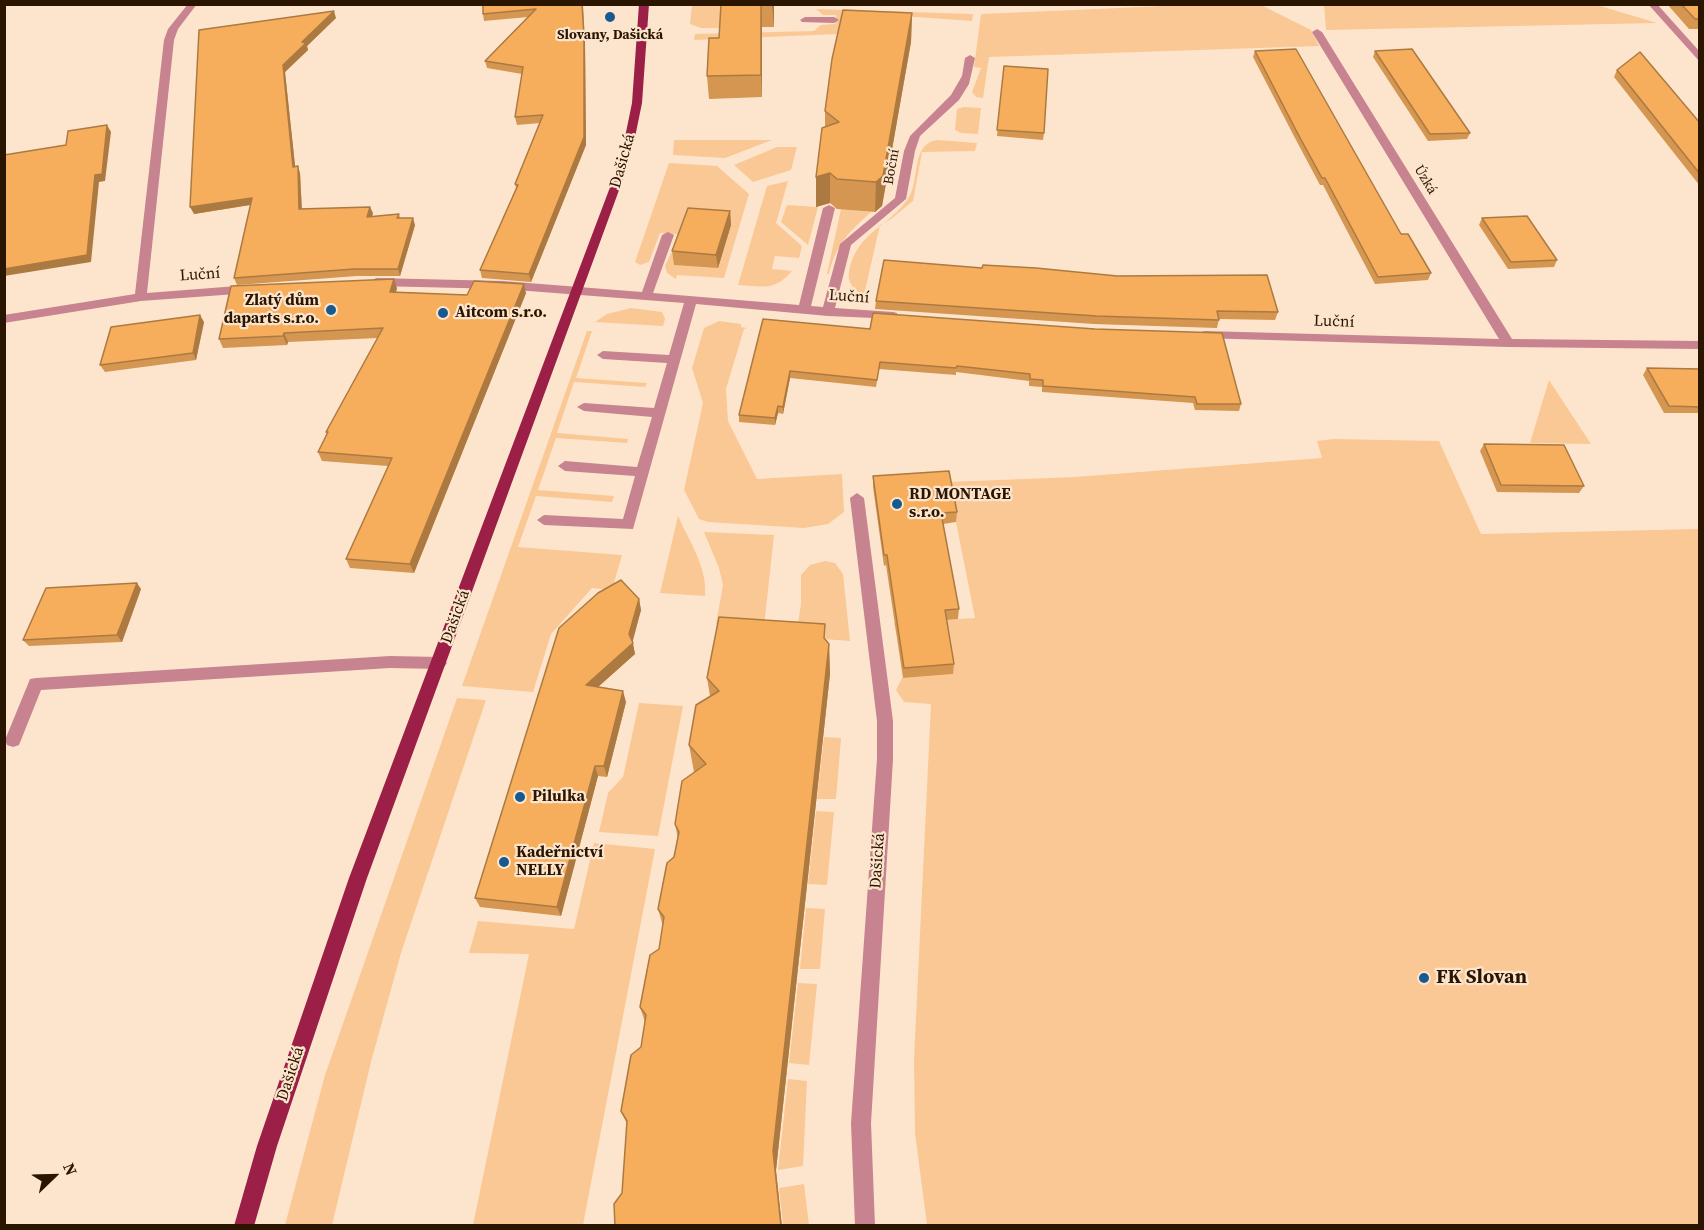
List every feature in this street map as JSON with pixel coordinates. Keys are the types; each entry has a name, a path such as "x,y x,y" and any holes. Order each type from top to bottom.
{"main road":[{"name":"Dašická","path":"244,1226 267,1146 358,878 578,291 629,142 637,103 644,4"}],"street":[{"path":"141,297 169,40 173,29 193,4"},
{"path":"1652,4 1700,59"},
{"path":"805,20 834,20"},
{"name":"Úzká","path":"1317,32 1508,343"},
{"name":"Boční","path":"828,312 846,244 900,199 904,192 912,142 921,128 945,109 962,89 969,75 970,58"},
{"path":"804,310 829,208"},
{"path":"646,297 669,235"},
{"name":"Luční","path":"368,282 467,283 909,317"},
{"name":"Luční","path":"4,320 141,297 264,288"},
{"path":"544,520 628,525 691,300"},
{"name":"Luční","path":"1191,334 1508,343 1700,345"},
{"path":"603,355 673,360"},
{"path":"584,407 658,413"},
{"path":"565,466 642,472"},
{"name":"Dašická","path":"857,498 885,721 885,759 861,1123 865,1226"},
{"path":"13,740 36,684 390,662 439,663"}],"shaded area":[{"path":"1210,4 1261,5 1311,30 1319,46 989,57 983,98 976,97 972,92 981,68 974,67 981,14"},
{"path":"692,5 725,5 728,28 701,28 690,24"},
{"path":"1324,5 1597,5 1657,23 1326,30"},
{"path":"816,9 973,14 972,21 845,12 839,34 694,40 695,34 814,31 821,25 835,24 836,15 823,15"},
{"path":"981,108 978,134 961,133 955,130 957,109"},
{"path":"674,140 772,140 725,158 673,155"},
{"path":"937,140 977,143 975,151 922,152 913,201 884,223 909,197 923,148"},
{"path":"777,147 797,147 791,170 753,182 734,165"},
{"path":"669,163 717,166 749,194 724,278 677,275 676,279 667,273 665,266 671,253 678,254 677,265 718,266 684,235 660,233 649,262 640,265 635,262"},
{"path":"788,181 776,223 802,246 799,258 775,256 772,269 792,271 786,278 774,285 761,287 738,285 767,186"},
{"path":"787,205 818,207 808,245 781,222"},
{"path":"841,209 871,212 844,239 827,274"},
{"path":"880,226 864,295 852,286 849,271 859,247"},
{"path":"631,308 662,312 665,319 663,326 595,322 607,314"},
{"path":"719,321 741,324 741,327 747,328 744,329 726,389 728,421 757,479 842,474 844,512 828,524 804,528 708,522 699,519 684,490 703,403 692,368 704,328"},
{"path":"587,331 592,331 576,378 647,383 645,387 574,382 557,433 628,439 627,443 556,438 538,490 614,496 612,502 536,496 518,547 622,555 612,590 592,588 551,634 533,692 462,686"},
{"path":"1549,380 1591,444 1530,443"},
{"path":"1333,439 1439,441 1481,534 1699,529 1699,1225 927,1225 915,1133 914,1059 931,704 904,702 896,690 902,678 953,674 899,646 894,623 975,618 948,482 1075,477 1322,458 1317,441"},
{"path":"678,516 701,565 705,596 660,593"},
{"path":"704,532 774,535 763,636 716,624 723,585 719,568"},
{"path":"825,561 835,563 843,574 850,641 796,637 801,604 801,575 810,565"},
{"path":"457,698 486,700 401,953 371,1062 332,1225 285,1225 325,1075"},
{"path":"639,703 683,706 658,836 599,832 608,793 623,777"},
{"path":"824,737 841,738 836,799 817,799"},
{"path":"816,811 834,812 827,885 808,884"},
{"path":"594,843 655,849 583,1225 473,1225 529,954 469,953 478,921 574,929"},
{"path":"806,908 825,909 820,969 800,969"},
{"path":"798,983 817,984 809,1065 789,1063"},
{"path":"788,1079 807,1081 803,1166 778,1170"},
{"path":"804,1184 809,1225 783,1225 779,1188"}],"building":[{"path":"483,4 582,4 584,137 529,274 480,270 518,185 515,184 543,115 515,117 523,67 485,61 536,9 483,14"},
{"path":"721,4 772,4 761,5 761,75 707,76 709,38 719,38"},
{"path":"1681,4 1700,4 1700,19 1695,19"},
{"path":"843,10 912,13 883,176 876,182 837,179 830,173 816,177 822,128 839,122 825,111 832,59"},
{"path":"334,11 302,42 306,43 283,65 293,167 298,166 299,209 370,207 367,217 399,214 397,218 413,218 398,269 354,269 234,278 252,198 190,207 199,30"},
{"path":"1296,49 1401,234 1408,234 1431,273 1378,277 1325,178 1322,178 1298,134 1255,51"},
{"path":"1412,49 1470,133 1430,134 1375,51"},
{"path":"1640,52 1700,123 1700,174 1617,70"},
{"path":"1004,66 1048,69 1044,133 997,130"},
{"path":"107,125 102,174 95,175 87,255 4,269 4,155 66,145 68,131"},
{"path":"688,208 730,211 716,255 672,251"},
{"path":"1527,216 1557,260 1511,262 1482,218"},
{"path":"884,260 982,268 983,265 1036,268 1117,276 1267,275 1278,312 1217,311 1219,320 1096,316 876,301"},
{"path":"394,279 390,292 467,295 474,281 524,284 410,564 346,559 392,458 318,452 328,432 326,432 383,328 219,339 231,286"},
{"path":"873,313 1095,329 1222,333 1241,404 1197,404 1195,397 1043,386 1043,380 1030,379 1030,374 957,366 956,368 880,362 877,380 790,371 783,407 778,406 775,418 739,415 763,319 870,329"},
{"path":"200,315 193,353 100,365 111,327"},
{"path":"1647,368 1700,369 1700,407 1669,406"},
{"path":"1484,444 1564,445 1584,486 1501,485"},
{"path":"949,471 957,512 941,513 959,609 945,610 954,664 904,668 873,476"},
{"path":"621,580 639,599 629,634 633,643 586,685 623,691 604,766 595,766 557,907 475,898 559,628 598,593"},
{"path":"137,583 117,635 23,640 46,588"},
{"path":"719,617 825,624 824,638 829,644 773,1151 781,1226 615,1226 614,1204 622,1193 627,1121 621,1111 631,1055 641,1047 646,1015 640,1007 650,955 659,949 664,917 658,909 667,863 674,857 679,832 675,824 682,781 706,764 689,745 696,705 719,691 707,678"}],"place":[{"name":"Slovany, Dašická","path":"610,17"},
{"name":"Zlatý dům daparts s.r.o.","path":"331,310"},
{"name":"Aitcom s.r.o.","path":"443,313"},
{"name":"RD MONTAGE s.r.o.","path":"897,504"},
{"name":"Pilulka","path":"520,797"},
{"name":"Kadeřnictví NELLY","path":"504,862"},
{"name":"FK Slovan","path":"1424,978"}]}
